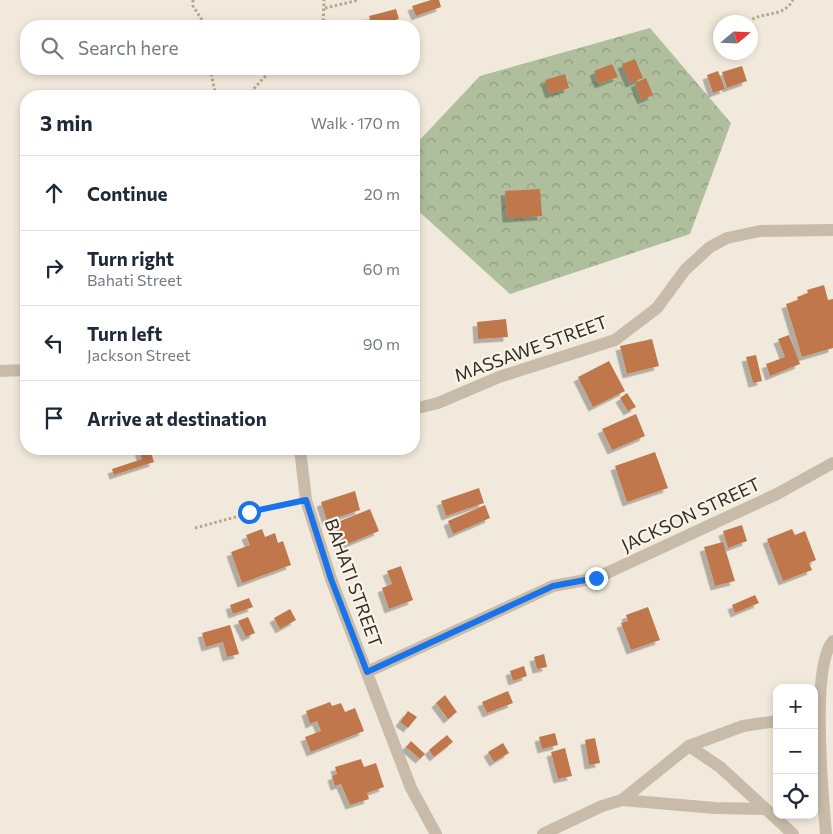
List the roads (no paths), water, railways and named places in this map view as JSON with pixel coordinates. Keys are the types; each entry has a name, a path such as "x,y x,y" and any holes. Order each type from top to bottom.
{"street":[{"name":"MASSAWE STREET","path":"420,408 438,404 508,374 615,340 657,308 685,270 710,247 727,238 760,231 833,230"},
{"path":"0,371 20,370"},
{"name":"BAHATI STREET","path":"301,455 306,500 331,579 411,788 436,834"},
{"name":"JACKSON STREET","path":"367,672 553,586 596,578 778,494 833,463"},
{"path":"816,729 825,658 833,641"},
{"path":"622,800 689,746 743,726 773,722"},
{"path":"689,746 720,767 793,834"},
{"path":"818,751 826,834"},
{"path":"543,834 602,806 622,800 715,808 764,809"}]}
